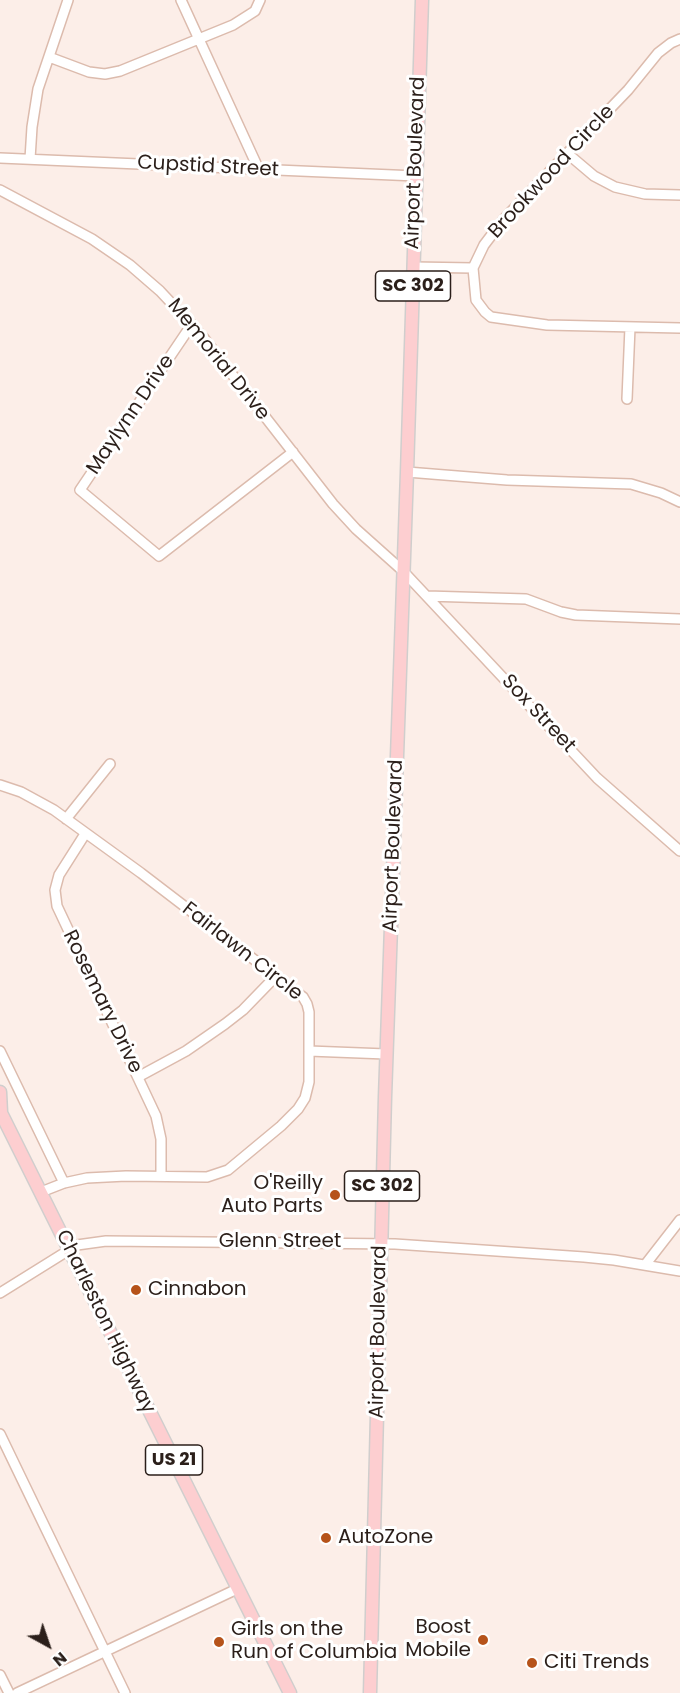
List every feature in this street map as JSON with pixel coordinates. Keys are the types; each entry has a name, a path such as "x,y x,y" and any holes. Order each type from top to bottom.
{"main road":[{"name":"Airport Boulevard","path":"370,1693 386,1054 422,0"},
{"name":"Charleston Highway","path":"0,1092 0,1111 290,1693"}],"street":[{"path":"30,159 35,104 68,0"},
{"path":"181,0 259,170"},
{"path":"49,57 89,72 112,73 135,66 248,17 255,11 260,0"},
{"name":"Brookwood Circle","path":"473,268 480,251 493,232 628,90 658,53 670,43 680,39"},
{"path":"568,154 594,176 615,187 645,195 680,195"},
{"name":"Cupstid Street","path":"0,158 416,176"},
{"name":"Memorial Drive","path":"0,190 112,251 160,291 192,324 333,504 356,529 404,571"},
{"path":"413,267 473,268 476,300 491,317 546,325 680,328"},
{"name":"Maylynn Drive","path":"192,324 80,490 159,556 293,452"},
{"path":"627,399 630,327"},
{"path":"407,472 507,480 631,484 661,493 680,502"},
{"name":"Sox Street","path":"404,571 597,777 680,851"},
{"path":"427,596 526,599 576,615 680,619"},
{"path":"66,819 110,764"},
{"name":"Fairlawn Circle","path":"0,785 32,798 66,819 141,873 303,997 308,1004 308,1090 302,1104 258,1146 228,1170 214,1176 199,1178 102,1176 64,1183 41,1192"},
{"name":"Rosemary Drive","path":"85,834 58,875 57,906 158,1124 162,1147 161,1176"},
{"path":"138,1077 186,1051 225,1024 243,1010 275,977"},
{"path":"0,1051 64,1183"},
{"path":"309,1052 386,1054"},
{"path":"645,1265 680,1220"},
{"name":"Glenn Street","path":"0,1293 70,1249 84,1243 106,1241 381,1243 584,1257 680,1271"},
{"path":"0,1434 125,1693"},
{"path":"17,1693 237,1589"},
{"path":"0,1675 9,1693"}],"place":[{"name":"O'Reilly Auto Parts","path":"335,1195"},
{"name":"Cinnabon","path":"136,1290"},
{"name":"AutoZone","path":"326,1538"},
{"name":"Boost Mobile","path":"483,1640"},
{"name":"Girls on the Run of Columbia","path":"219,1642"},
{"name":"Citi Trends","path":"532,1663"}]}
